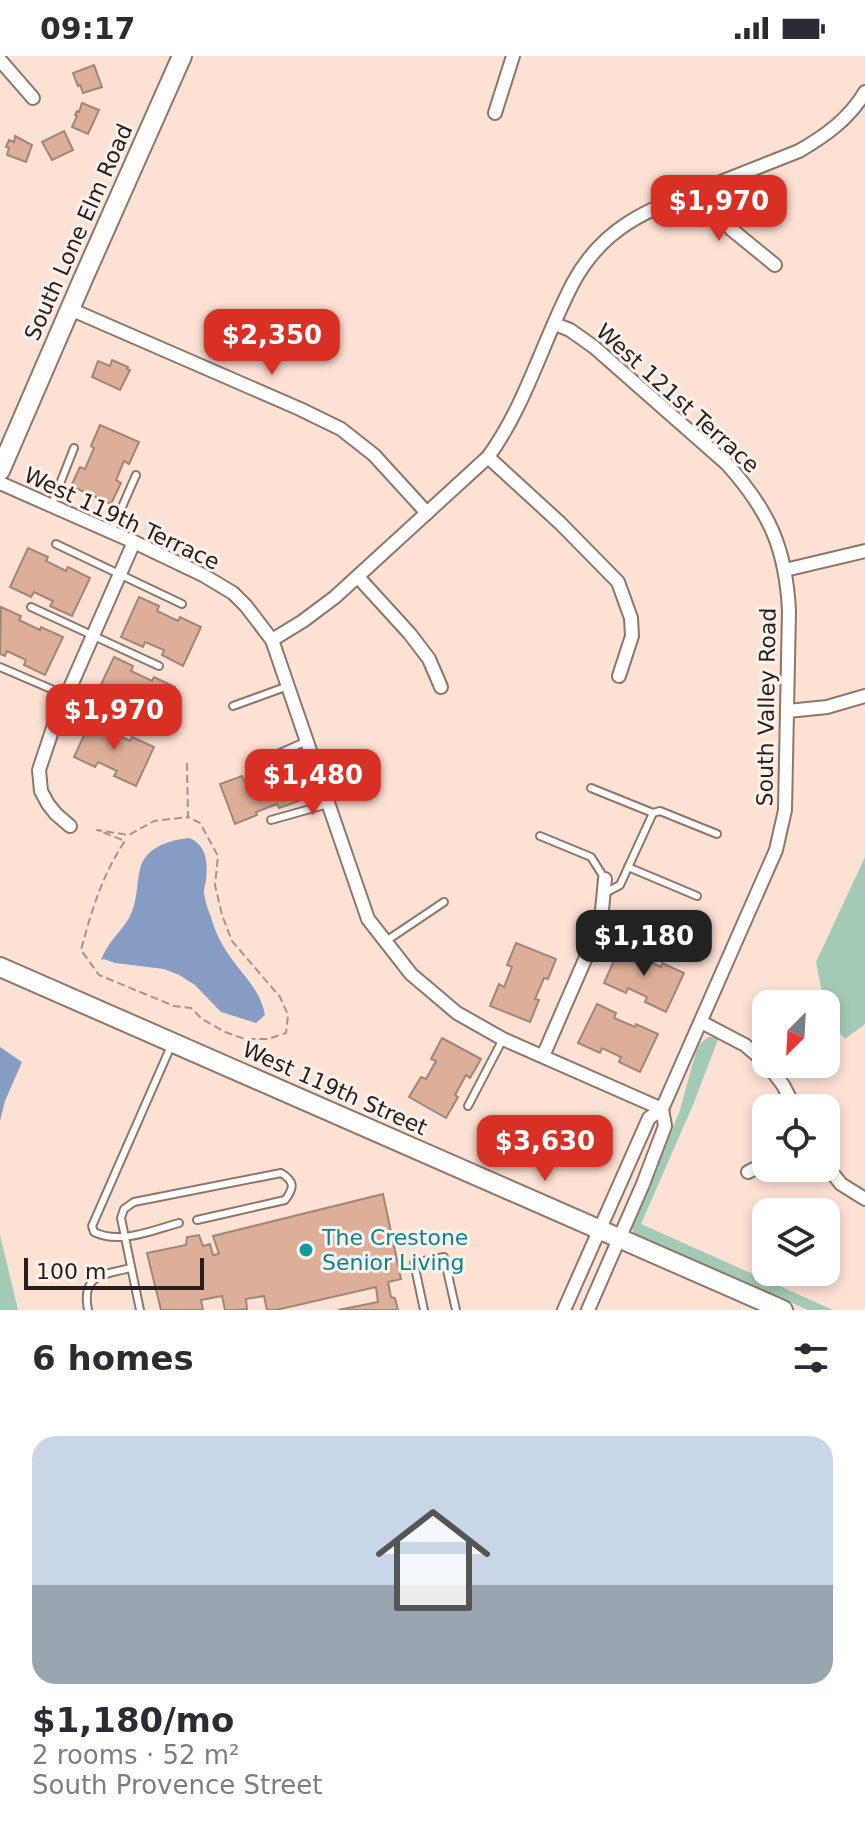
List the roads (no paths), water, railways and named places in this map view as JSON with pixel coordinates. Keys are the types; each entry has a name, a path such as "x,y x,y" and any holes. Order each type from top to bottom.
{"main road":[{"name":"South Lone Elm Road","path":"0,471 182,56"},
{"name":"West 119th Street","path":"0,967 783,1310"}],"street":[{"path":"495,113 513,56"},
{"path":"0,60 33,98"},
{"path":"272,640 322,608 488,457 509,425 579,273 607,238 642,214 817,141 842,121 865,92"},
{"path":"710,186 731,229 775,265"},
{"path":"70,309 341,429 374,455 427,513"},
{"name":"West 121st Terrace","path":"555,324 570,330 594,347 727,464 756,499 781,552 785,570"},
{"path":"488,457 618,582 631,618 632,636 619,676"},
{"name":"West 119th Terrace","path":"0,483 134,542 233,593 272,640 368,919 411,974 457,1013 503,1039 662,1109"},
{"path":"70,826 48,804 41,791 39,770 55,722 134,542"},
{"path":"785,570 865,551"},
{"name":"South Valley Road","path":"564,1310 649,1118 662,1109 768,869 782,828 788,711 789,611 785,570"},
{"path":"358,577 429,659 441,687"},
{"path":"788,711 827,707 865,696"},
{"path":"543,1056 597,932 605,879"},
{"path":"701,1022 752,1051"},
{"name":"South Valley Road","path":"588,1310 665,1126 662,1109"},
{"path":"748,1172 752,1170"},
{"path":"839,1182 865,1199"}],"lane":[{"path":"52,505 74,448"},
{"path":"111,532 136,475"},
{"path":"56,544 182,604"},
{"path":"31,607 159,666"},
{"path":"0,667 140,727"},
{"path":"233,706 288,686"},
{"path":"257,763 307,741"},
{"path":"591,788 717,834"},
{"path":"271,820 328,804"},
{"path":"604,893 620,885 653,813"},
{"path":"540,836 591,857 605,879"},
{"path":"628,867 697,896"},
{"path":"386,941 444,902"},
{"path":"598,924 668,954"},
{"path":"468,1106 503,1039"},
{"path":"173,1043 92,1226 94,1232 101,1235 125,1237 179,1223"},
{"path":"140,1310 121,1218 124,1209 134,1202 281,1173 292,1184 285,1200 197,1220"},
{"path":"424,1310 414,1263 444,1257 456,1310"},
{"path":"88,1310 85,1295 93,1279 131,1268"}],"water":[{"path":"189,838 200,845 205,855 204,896 217,935 263,1007 265,1015 256,1023 221,1012 195,985 179,975 164,969 101,960 132,912 140,869 147,855 166,843"},
{"path":"0,1047 22,1062 0,1121"}],"place":[{"name":"The Crestone Senior Living","path":"306,1250"}]}
